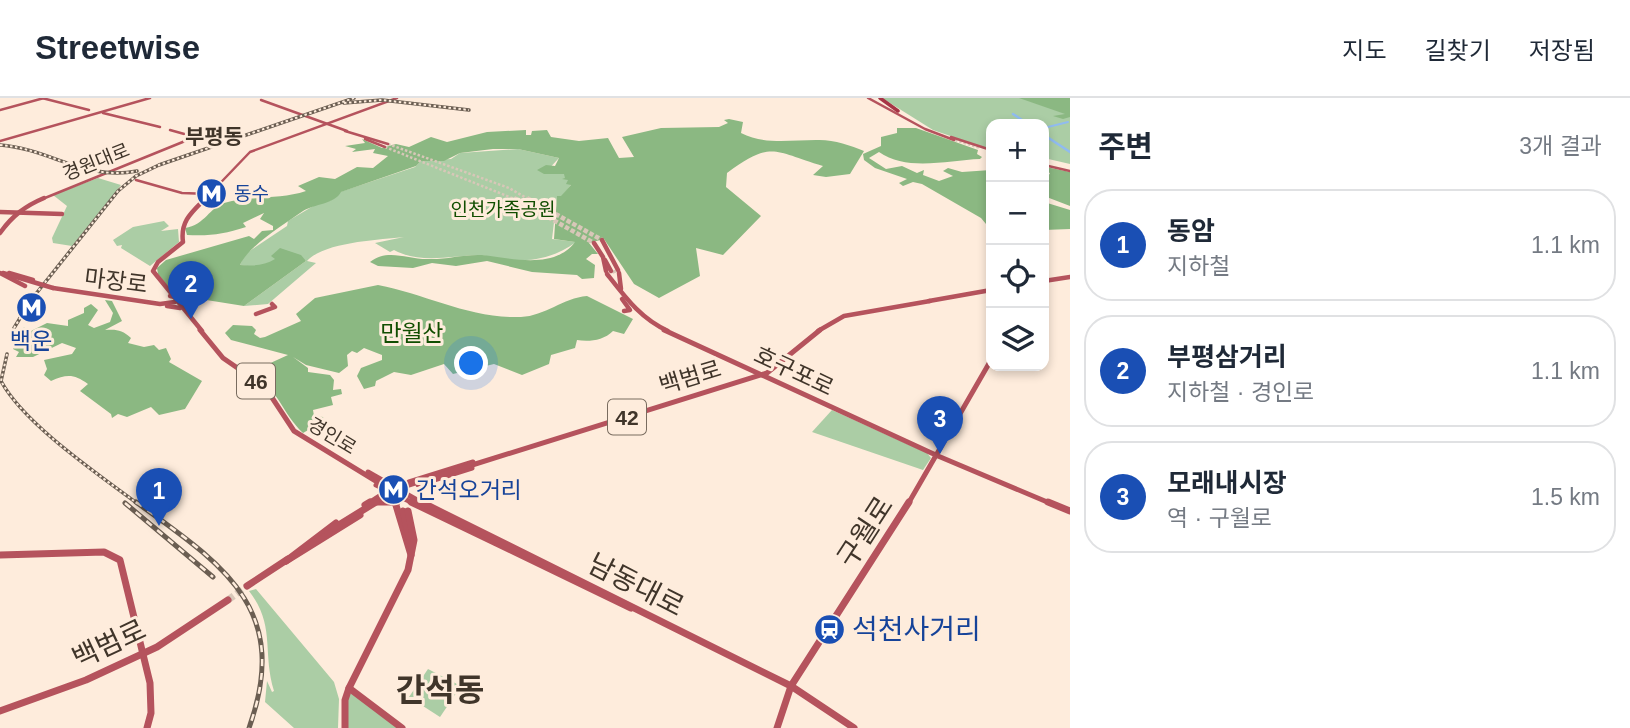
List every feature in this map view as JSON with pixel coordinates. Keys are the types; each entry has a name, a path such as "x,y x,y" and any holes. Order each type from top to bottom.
{"highway":[{"path":"882,99 898,112"}],"main road":[{"path":"0,110 43,98 89,110"},
{"path":"133,98 140,101"},
{"path":"2,140 150,98"},
{"path":"321,121 331,124 397,98"},
{"path":"870,98 917,124 986,150"},
{"path":"261,100 386,146 350,132"},
{"path":"100,112 160,127"},
{"path":"317,128 321,121"},
{"name":"경인로","path":"331,124 250,152 182,225 181,246 153,269 154,276 227,362 265,387 294,431 391,486"},
{"name":"경원대로","path":"0,233 17,212 34,202 205,132 225,127"},
{"path":"170,130 206,140 217,138 220,134 214,130"},
{"path":"190,134 190,140"},
{"path":"955,140 968,140 972,146"},
{"path":"1049,166 1070,171"},
{"path":"136,180 182,193 209,194"},
{"path":"0,212 62,214"},
{"name":"호구포로","path":"602,240 612,256 612,272 620,287"},
{"name":"호구포로","path":"594,243 633,307 652,324 938,456 1070,513"},
{"path":"1,273 33,280"},
{"path":"1,273 25,286"},
{"name":"마장로","path":"1,273 52,288 160,304 175,302"},
{"path":"1049,280 1070,277"},
{"path":"620,287 630,310 624,311"},
{"name":"백범로","path":"247,586 397,489 761,375 772,370 835,319 986,291"},
{"path":"160,304 180,308 184,303 194,300 170,296"},
{"path":"254,312 273,306"},
{"path":"748,369 748,379"},
{"name":"구월로","path":"777,728 791,686 938,456 986,369"},
{"path":"772,370 775,382"},
{"name":"백범로","path":"286,561 337,531 391,486 494,458"},
{"path":"377,499 391,486"},
{"path":"345,728 345,700 349,688 406,576 411,555 404,511 391,486"},
{"path":"391,486 418,506 626,608 634,609"},
{"name":"남동대로","path":"391,486 791,686 854,728"},
{"path":"377,499 397,502"},
{"path":"404,511 418,506"},
{"path":"0,555 81,551 104,552 118,558 153,698 147,728"},
{"name":"백범로","path":"0,711 86,680 142,654 228,600"},
{"path":"349,688 402,728"}],"green space":[{"path":"882,98 1070,98 1070,164 1049,159 1049,119 986,119 986,148 933,130"},
{"path":"1019,98 1070,98 1070,117 1063,119 1053,116 1065,114"},
{"path":"724,120 743,122 741,133 750,137 778,141 828,140 864,151 850,174 826,177 813,175 823,166 773,152 754,156 727,173 726,187 761,216 723,255 696,248 700,276 659,298 634,284 604,239 589,243 598,254 592,254 586,259 595,265 594,278 582,279 577,275 532,272 487,261 456,266 432,263 413,268 378,266 370,262 390,255 434,259 482,255 532,260 556,256 566,251 575,242 554,239 557,196 561,196 571,185 566,184 568,180 562,179 565,178 564,174 544,174 537,170 546,165 555,166 559,158 518,149 460,153 444,161 421,161 416,166 341,192 334,199 303,211 259,243 240,265 258,265 271,261 275,259 271,256 280,248 301,255 306,261 244,306 175,295 158,274 157,268 166,260 249,236 254,239 262,231 273,230 273,226 260,219 264,213 243,223 246,227 211,235 187,235 185,228 198,223 219,205 306,191 298,186 319,177 335,179 357,167 373,168 388,156 373,153 375,149 352,152 356,149 345,146 365,143 362,139 382,148 396,144 409,147 431,137 447,142 487,132 526,130 526,135 531,135 532,131 547,130 551,137 579,141 608,138 619,158 634,157 622,137 661,128 719,127 728,123"},
{"path":"897,128 916,128 978,150 977,154 982,157 980,159 942,162 902,162 879,152 869,158 886,169 902,166 917,173 924,170 923,175 939,181 953,176 943,171 948,168 962,172 986,170 986,224 981,218 922,184 913,182 903,186 899,183 907,179 875,168 864,160 863,154 881,146 881,137 897,133"},
{"name":"인천가족공원","path":"518,149 559,158 544,174 565,174 571,185 561,197 557,197 552,239 576,242 560,252 542,258 515,260 478,255 425,258 394,250 390,252 375,243 404,237 352,243 315,255 307,261 316,263 268,304 244,306 306,261 296,255 255,267 240,265 245,254 287,226 288,221 320,202 330,201 340,192 415,167 421,161 451,159 460,153"},
{"path":"1049,168 1070,172 1070,206 1049,198"},
{"path":"98,178 121,185 72,246 53,243 52,238 67,206 53,195"},
{"path":"1049,204 1070,210 1070,229 1049,230"},
{"path":"164,221 169,226 161,231 178,229 179,242 150,266 121,248 122,245 117,246 113,240 133,227"},
{"name":"만월산","path":"378,285 466,310 502,317 530,316 587,296 633,319 624,334 613,331 595,340 577,340 575,348 551,355 549,364 522,375 494,364 453,374 444,364 411,375 394,372 376,381 375,386 364,389 357,376 361,368 382,360 382,355 364,348 357,353 352,351 347,355 348,366 339,373 306,365 293,357 308,368 308,372 330,375 334,380 333,390 341,389 342,394 331,397 333,405 313,410 314,416 323,417 324,421 303,433 274,394 251,372 288,355 231,340 225,333 233,325 252,326 256,330 254,334 260,338 265,337 301,321 296,314 315,298"},
{"path":"105,300 112,301 122,321 105,330 125,333 131,338 128,343 144,347 154,345 159,350 166,348 171,359 169,362 202,381 185,409 159,415 151,407 127,417 118,414 112,418 111,414 80,391 88,384 70,376 51,381 44,375 47,369 44,360 72,354 76,348 62,343 33,357 16,357 19,352 13,349 24,327 27,333 47,323 68,326 68,320 84,313 84,308 91,304 98,310 88,325 94,328 110,322 113,313"},
{"path":"832,410 927,453 931,458 923,470 812,432"},
{"path":"256,589 334,682 339,699 338,728 294,728 265,702 267,681 272,692 274,691 263,616 249,591"},
{"path":"428,669 461,686 440,717 409,697"},
{"path":"353,693 402,728 345,728 348,695"}],"waterway":[{"path":"1013,114 1020,119"},
{"path":"1049,127 1068,122"},
{"path":"1049,138 1070,152"}],"tunnel":[{"path":"955,140 980,148"},
{"path":"388,144 509,188 530,200"},
{"path":"385,147 517,200"},
{"path":"514,198 594,243"},
{"path":"527,198 602,240"},
{"path":"228,600 247,586"}],"railway":[{"path":"14,328 31,300 118,191 136,176 159,165 354,98"},
{"path":"344,103 382,100 469,110"},
{"path":"0,145 35,152 100,172 137,171"},
{"path":"7,354 1,381 26,414 63,447 138,504"},
{"path":"136,502 196,547 221,570 241,594 255,620 262,651 260,686 249,728"},
{"path":"125,503 213,577"}],"place":[{"name":"동수","path":"211,193"},
{"name":"백운","path":"31,307"},
{"name":"부평삼거리","path":"191,319"},
{"name":"모래내시장","path":"940,454"},
{"name":"간석오거리","path":"393,490"},
{"name":"동암","path":"159,526"},
{"name":"석천사거리","path":"829,629"}],"district":[{"name":"부평동","path":"214,136"},
{"name":"간석동","path":"440,690"}]}
